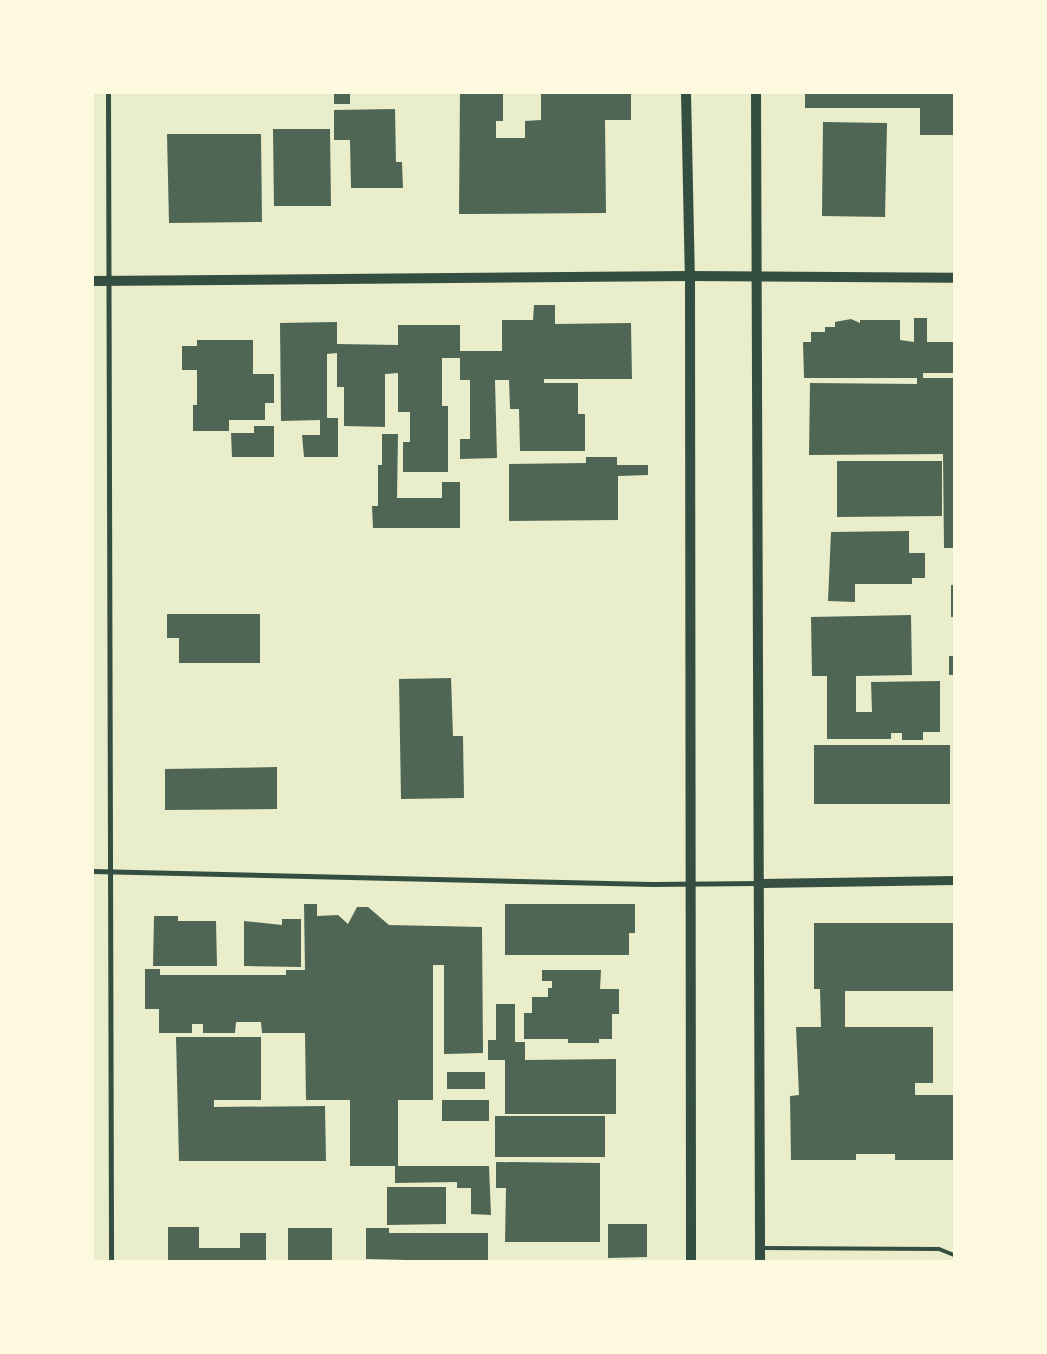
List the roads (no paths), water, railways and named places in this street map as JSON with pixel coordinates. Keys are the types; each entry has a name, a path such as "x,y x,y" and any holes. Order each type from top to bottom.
{"main road":[{"path":"686,92 690,276 688,884 691,1262"},
{"path":"756,92 760,1262"},
{"path":"92,280 690,276 954,278"}],"street":[{"path":"108,92 111,1262"},
{"path":"92,871 688,884 954,880"}],"lane":[{"path":"760,1248 939,1249 954,1255"}]}
